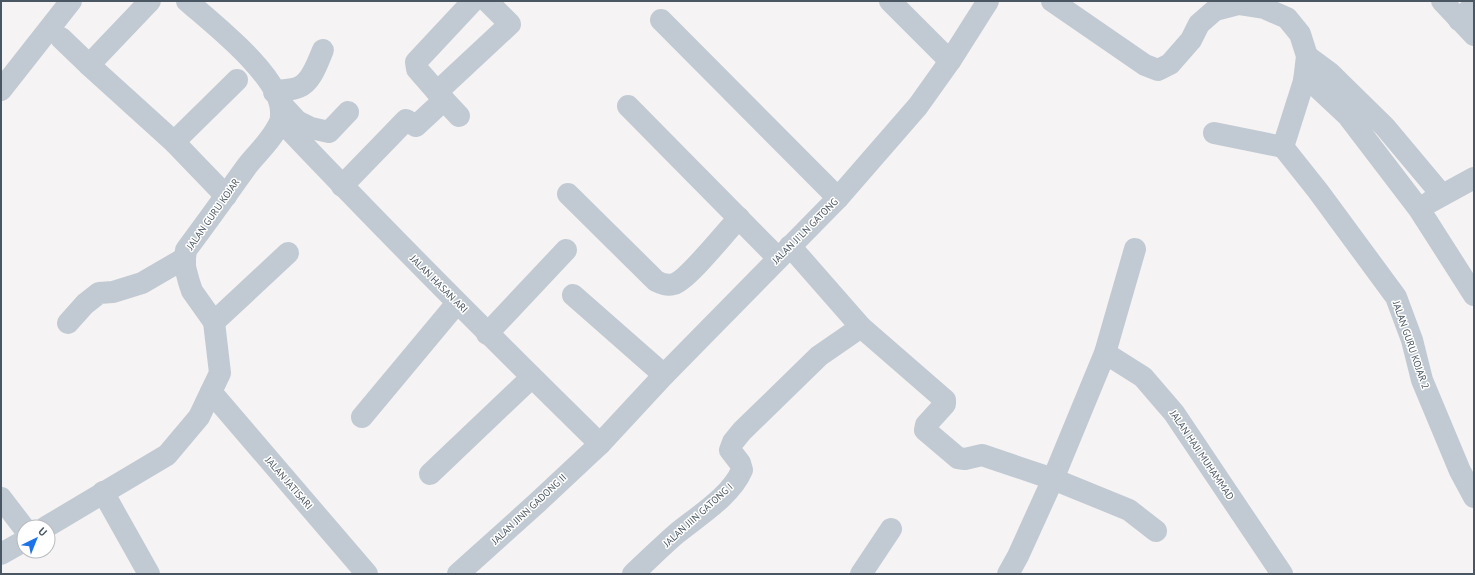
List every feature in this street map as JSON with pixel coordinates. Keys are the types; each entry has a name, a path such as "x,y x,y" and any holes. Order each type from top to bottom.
{"street":[{"path":"1,90 71,1"},
{"path":"89,65 150,1"},
{"path":"459,116 417,69 416,62 473,1"},
{"path":"342,186 406,120 416,126 440,96 510,24 488,1"},
{"path":"890,1 950,61"},
{"name":"JALAN JI'LN GATONG","path":"600,444 664,375 838,198 918,106 950,61 988,1"},
{"path":"1052,1 1145,65 1158,70 1170,64 1191,40 1199,24 1212,5 1238,4 1264,8 1287,18 1300,34 1306,56 1304,81 1283,147 1214,133"},
{"path":"1442,1 1467,28"},
{"path":"197,4 259,68 278,105 297,121 311,128 328,132 348,112"},
{"path":"1467,28 1474,4"},
{"path":"661,20 838,198"},
{"path":"61,38 174,142 226,196"},
{"path":"278,105 295,89 303,85 316,68 323,50"},
{"path":"1306,56 1330,73 1385,128 1442,195"},
{"path":"174,142 238,80"},
{"path":"1304,81 1316,86 1348,116 1419,209 1474,295"},
{"name":"JALAN HASAN ARI","path":"278,105 342,186 487,334 600,444"},
{"name":"JALAN GURU KOJAR","path":"56,521 167,455 199,417 220,373 214,322 192,291 187,274 185,258 186,250 248,165 269,139 278,105"},
{"path":"628,106 738,218 784,252 861,327 945,400 945,404 926,425 925,430 958,458 965,459 982,455 1053,478 1129,510 1156,531"},
{"name":"JALAN GURU KOJAR 2","path":"1283,147 1318,191 1396,297 1412,340 1422,380 1460,471 1474,498"},
{"path":"1419,209 1474,178"},
{"path":"568,194 656,281 664,285 674,284 686,277 738,218"},
{"path":"1008,574 1018,556 1053,478 1105,353 1135,248"},
{"path":"487,334 566,250"},
{"path":"214,322 288,253"},
{"path":"68,323 85,304 99,293 113,292 142,283 185,258"},
{"path":"573,295 664,375"},
{"path":"362,418 457,303"},
{"name":"JALAN JIIN GATONG I","path":"633,574 675,536 722,497 739,478 742,470 740,463 730,450 733,442 742,431 818,356 861,327"},
{"name":"JALAN HAJI MUHAMMAD","path":"1105,353 1143,377 1174,413 1282,574"},
{"path":"430,474 532,378"},
{"name":"JALAN JATISARI","path":"211,392 367,574"},
{"name":"JALAN JINN GADONG II","path":"458,574 600,444"},
{"path":"103,492 149,574"},
{"path":"1,498 17,519"},
{"path":"861,574 892,529"},
{"path":"1,554 16,545"}]}
